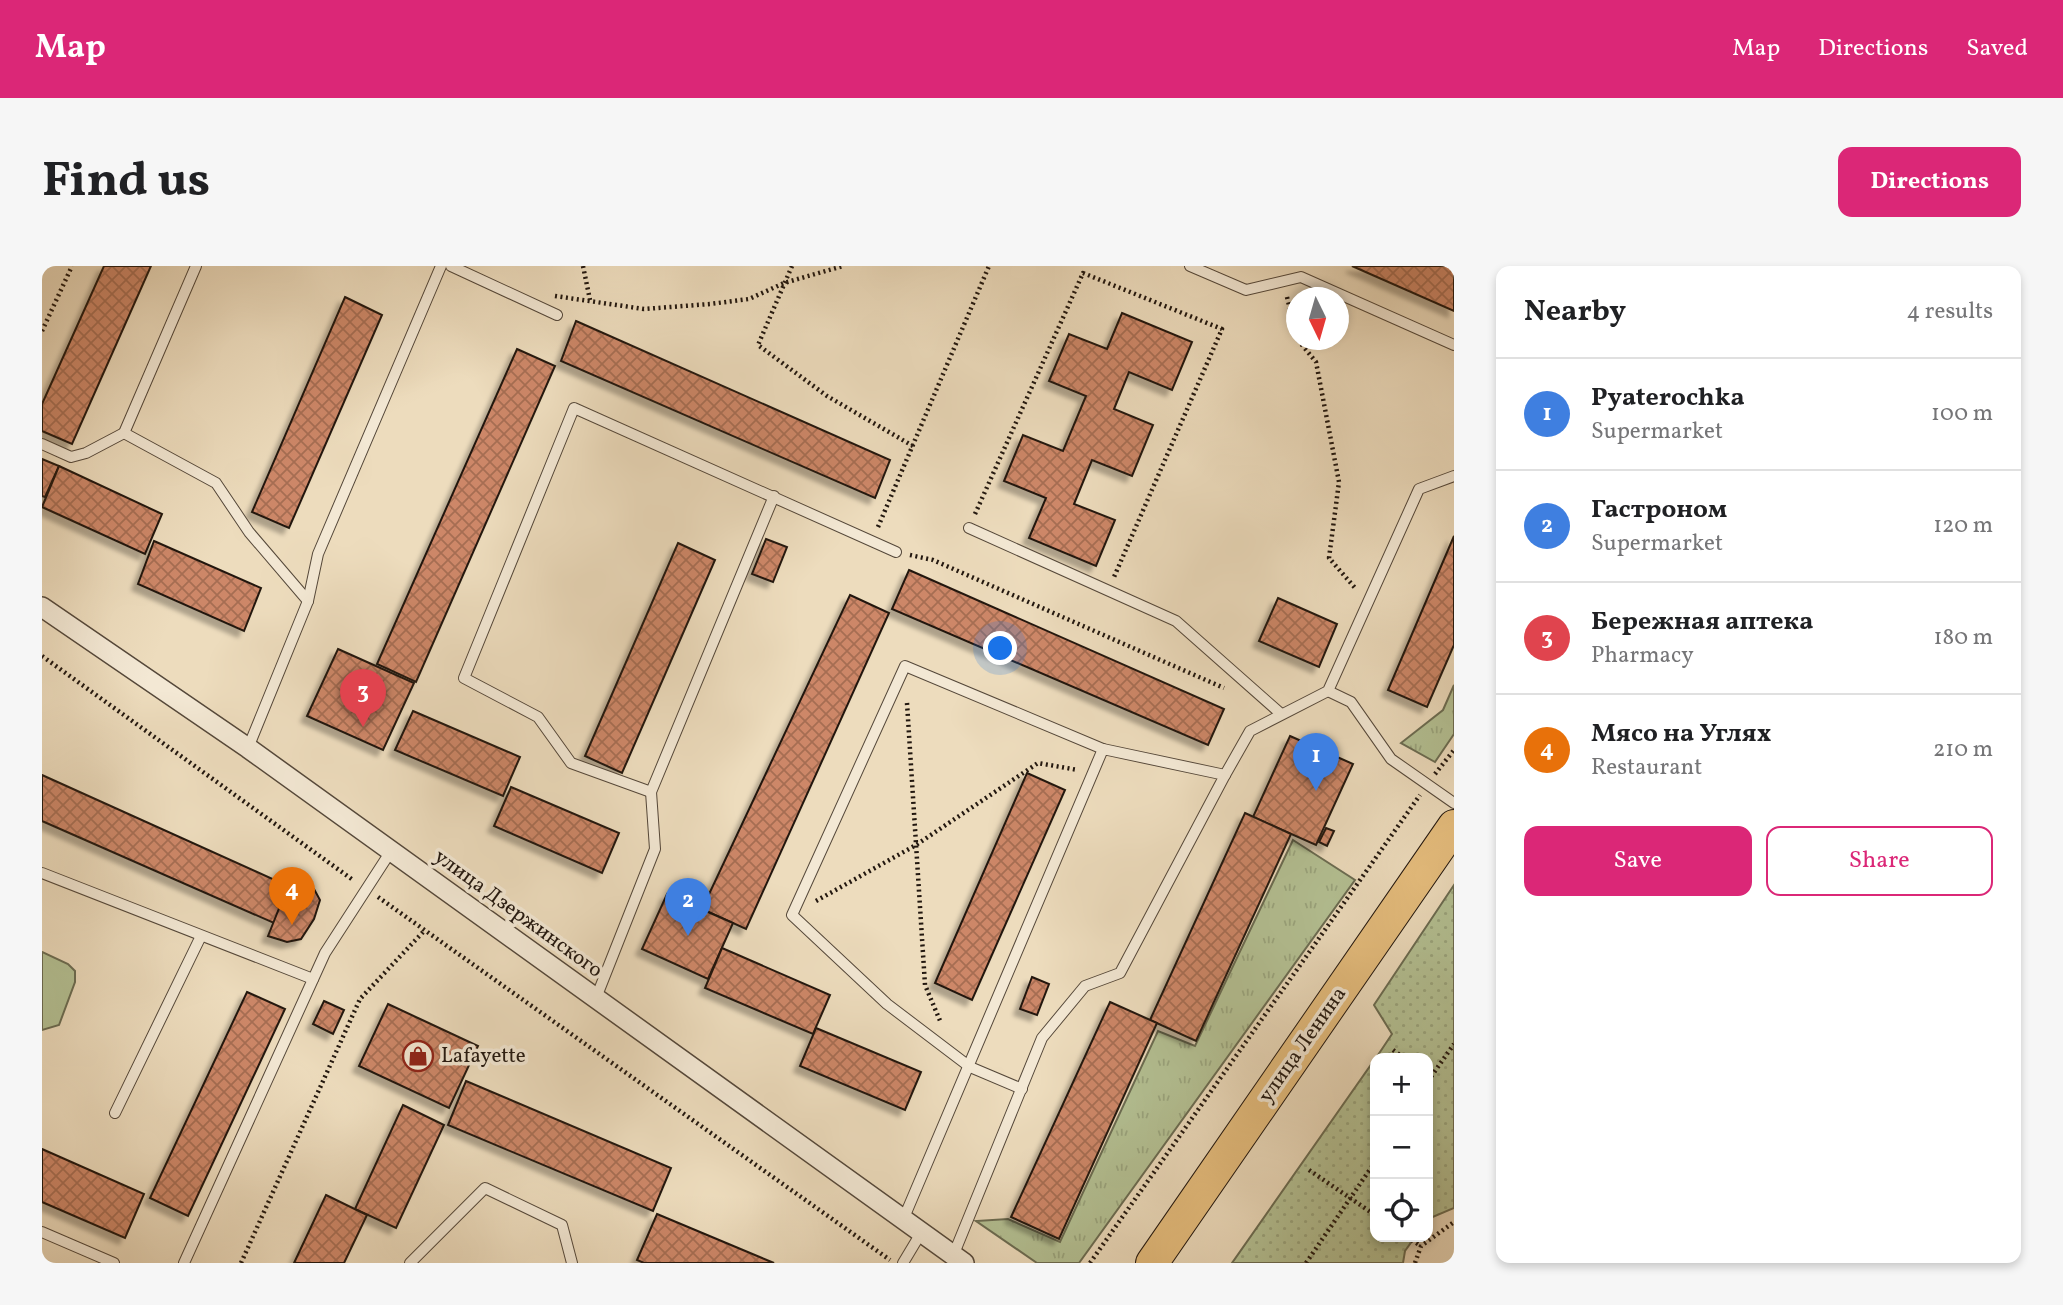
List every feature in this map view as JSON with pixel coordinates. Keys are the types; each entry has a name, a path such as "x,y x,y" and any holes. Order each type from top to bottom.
{"main road":[{"name":"улица Ленина","path":"1152,1263 1454,826"}],"street":[{"name":"улица Дзержинского","path":"42,607 248,748 959,1259"}],"lane":[{"path":"42,444 71,457 86,453 124,433 196,266"},
{"path":"248,748 308,601 317,554 441,266"},
{"path":"451,266 557,314"},
{"path":"1190,266 1246,290 1301,277 1454,345"},
{"path":"651,792 571,763 538,717 464,678 575,408 895,552"},
{"path":"124,433 216,483 249,533 308,601"},
{"path":"959,1259 1042,1038 1086,986 1120,973 1250,730 1328,691 1419,489 1454,476"},
{"path":"596,998 654,849 651,792 774,496"},
{"path":"969,528 1176,621 1280,713"},
{"path":"1021,1089 970,1067 887,1004 792,915 905,666 1103,749 1225,775"},
{"path":"1328,691 1351,702 1391,759 1454,803"},
{"path":"902,1220 970,1067 1103,749"},
{"path":"184,1263 325,953 391,851"},
{"path":"42,873 313,978"},
{"path":"114,1113 201,936"},
{"path":"410,1263 485,1188 562,1225 572,1263"},
{"path":"42,1232 101,1261 114,1263"},
{"path":"903,1263 920,1233"}],"path":[{"path":"42,331 72,266"},
{"path":"583,266 590,300"},
{"path":"792,266 758,345 827,396 913,446"},
{"path":"535,304 558,295 644,309 710,304 749,299 784,284 844,266"},
{"path":"873,541 989,266"},
{"path":"969,528 1083,273 1222,329 1108,590"},
{"path":"1282,282 1286,296"},
{"path":"1306,350 1316,362 1339,482 1329,558 1368,603"},
{"path":"895,552 933,560 1231,691"},
{"path":"42,656 894,1263"},
{"path":"905,666 925,985 956,1056"},
{"path":"1090,1263 1454,750"},
{"path":"792,915 916,845 1038,763 1093,773"},
{"path":"241,1263 360,999 425,930"},
{"path":"1433,1073 1454,1044"},
{"path":"1309,1170 1370,1211"},
{"path":"1306,1263 1370,1170"},
{"path":"1415,1263 1421,1246 1454,1222"},
{"path":"1415,1242 1421,1246"}],"green space":[{"path":"1454,685 1454,734 1435,762 1401,743 1443,710"},
{"path":"1293,840 1355,880 1079,1263 1037,1263 976,1221 1008,1219 1060,1242 1158,1031 1195,1046"},
{"path":"1454,885 1454,1208 1433,1217 1433,1053 1379,1053 1392,1034 1374,1005"},
{"path":"42,952 68,964 75,971 75,982 59,1025 42,1030"},
{"path":"1370,1066 1370,1242 1411,1242 1405,1251 1403,1263 1232,1263"}],"building":[{"path":"104,266 151,266 72,444 42,431 42,404"},
{"path":"1352,266 1448,266 1454,269 1454,311"},
{"path":"345,297 382,315 289,528 252,512"},
{"path":"1122,313 1192,342 1172,390 1129,372 1114,409 1153,425 1132,476 1092,460 1074,504 1115,520 1096,566 1029,538 1046,498 1004,481 1023,435 1063,451 1086,396 1049,381 1069,334 1107,349"},
{"path":"576,321 890,460 875,498 561,361"},
{"path":"517,349 555,366 416,682 377,664"},
{"path":"42,459 59,466 45,497 42,496"},
{"path":"59,466 162,514 145,554 42,507"},
{"path":"1454,536 1454,645 1427,707 1388,690"},
{"path":"766,539 787,547 773,582 752,574"},
{"path":"154,541 261,588 244,631 138,584"},
{"path":"678,543 715,560 622,773 585,756"},
{"path":"909,570 1224,709 1208,745 892,609"},
{"path":"850,595 889,613 746,929 702,909"},
{"path":"1278,598 1337,624 1319,667 1259,641"},
{"path":"338,649 414,683 383,750 307,716"},
{"path":"413,711 520,757 503,796 395,750"},
{"path":"1290,736 1353,764 1316,845 1253,817"},
{"path":"1027,773 1065,790 972,1000 935,983"},
{"path":"42,775 288,886 274,923 42,821"},
{"path":"511,787 619,833 602,873 494,826"},
{"path":"1245,813 1291,834 1196,1041 1150,1020"},
{"path":"1326,828 1334,831 1327,846 1319,842"},
{"path":"295,879 314,889 320,900 314,919 301,939 287,942 268,936 288,886"},
{"path":"667,894 733,923 708,979 642,949"},
{"path":"722,948 830,995 813,1034 705,988"},
{"path":"1032,977 1049,984 1037,1015 1020,1009"},
{"path":"247,992 285,1009 188,1216 150,1198"},
{"path":"324,1001 344,1010 333,1034 313,1024"},
{"path":"1110,1002 1157,1023 1059,1239 1011,1217"},
{"name":"Lafayette","path":"388,1004 478,1046 449,1108 359,1066"},
{"path":"816,1028 921,1072 905,1110 800,1066"},
{"path":"466,1081 671,1168 653,1211 448,1125"},
{"path":"403,1105 444,1125 396,1228 355,1209"},
{"path":"42,1149 144,1194 125,1238 42,1202"},
{"path":"326,1195 367,1215 344,1263 294,1263"},
{"path":"657,1214 774,1263 644,1263 637,1260"}],"place":[{"name":"Бережная аптека","path":"363,727"},
{"name":"Pyaterochka","path":"1316,791"},
{"name":"Мясо на Углях","path":"292,925"},
{"name":"Гастроном","path":"688,936"},
{"name":"Lafayette","path":"418,1056"}]}
